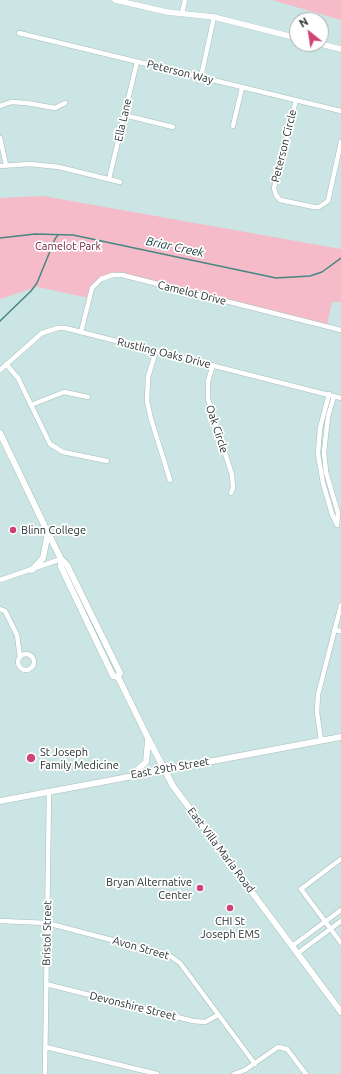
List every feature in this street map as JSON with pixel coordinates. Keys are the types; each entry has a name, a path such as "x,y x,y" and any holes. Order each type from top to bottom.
{"main road":[{"name":"East Villa Maria Road","path":"0,433 61,559 61,567 113,676 118,677 148,740 173,786 341,1012"},
{"path":"32,570 42,558 48,533"},
{"name":"East 29th Street","path":"0,801 132,775 341,737"},
{"path":"132,775 146,762 148,740"}],"street":[{"path":"115,0 129,2 158,10 214,17 289,36"},
{"path":"182,13 185,0"},
{"path":"201,77 214,17"},
{"name":"Peterson Way","path":"19,34 341,111"},
{"path":"329,46 341,49"},
{"name":"Ella Lane","path":"109,179 137,62"},
{"path":"233,126 242,88"},
{"name":"Peterson Circle","path":"296,100 274,188 276,195 280,200 314,207 319,207 328,201 341,142"},
{"path":"0,106 11,102 55,108 65,103"},
{"path":"124,115 173,127"},
{"path":"0,138 6,165"},
{"path":"0,166 30,164 59,167 120,182"},
{"name":"Camelot Drive","path":"81,332 92,288 101,279 113,275 126,276 341,330"},
{"name":"Rustling Oaks Drive","path":"0,370 35,337 50,329 65,328 341,398"},
{"path":"156,351 148,377 147,401 170,480"},
{"path":"6,364 18,378 45,437 55,448 98,460 107,461"},
{"name":"Oak Circle","path":"213,365 208,381 208,399 232,475 233,488 230,493"},
{"path":"31,405 64,392 88,397"},
{"path":"329,394 318,441 323,473 332,514 338,525 338,513 323,473 324,442 334,396"},
{"path":"0,580 61,559"},
{"path":"321,740 317,712 318,695 341,605"},
{"path":"0,609 5,612 17,635 20,657"},
{"path":"334,630 341,631"},
{"name":"Bristol Street","path":"45,1074 49,792"},
{"path":"341,859 301,889 341,943"},
{"path":"292,946 341,910"},
{"name":"Avon Street","path":"0,921 47,923 169,955 180,963 255,1064"},
{"path":"298,953 341,921"},
{"name":"Devonshire Street","path":"46,984 193,1022 206,1022 218,1015"},
{"path":"46,1047 157,1074"},
{"path":"234,1074 255,1064 275,1049 282,1047 291,1054 306,1074"}],"green space":[{"path":"272,0 341,0 341,20 329,17 329,12 313,12"},
{"name":"Camelot Park","path":"43,196 341,249 341,302 332,302 327,326 113,275 96,283 89,298 37,287 0,299 0,198"}],"waterway":[{"name":"Briar Creek","path":"0,238 35,234 73,235 276,278 310,276 322,272 341,258"},
{"path":"0,321 31,291 37,283 58,235"}],"place":[{"name":"Blinn College","path":"13,530"},
{"name":"St Joseph Family Medicine","path":"31,758"},
{"name":"Bryan Alternative Center","path":"200,888"},
{"name":"CHI St Joseph EMS","path":"230,908"}]}
